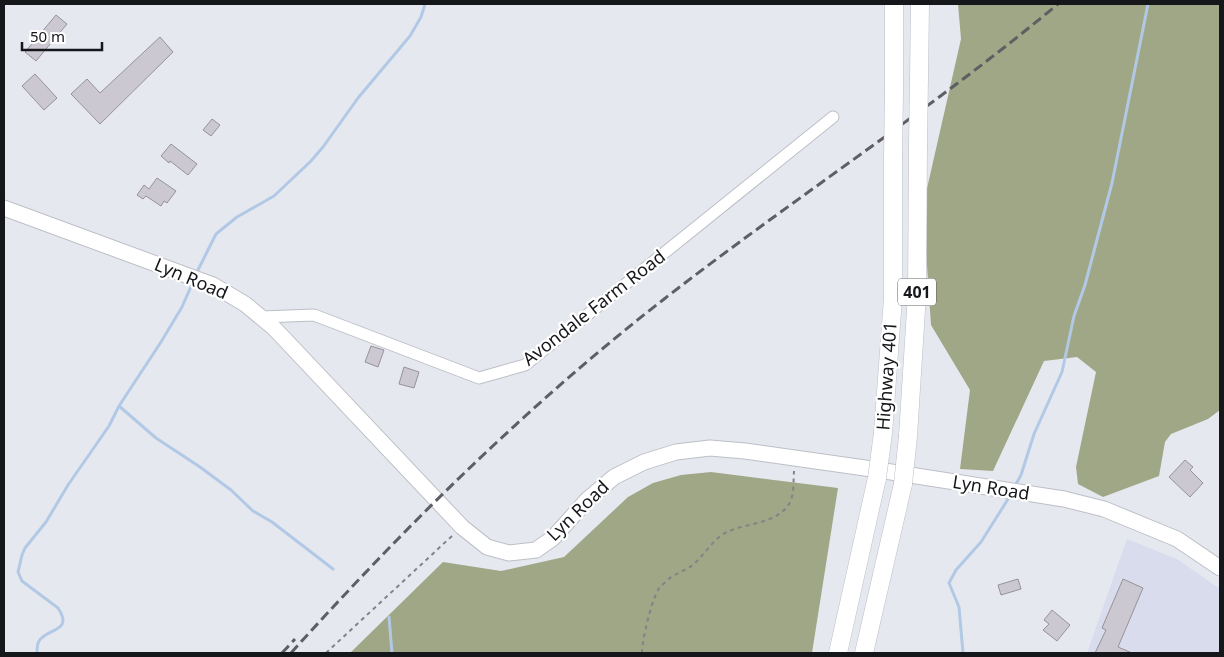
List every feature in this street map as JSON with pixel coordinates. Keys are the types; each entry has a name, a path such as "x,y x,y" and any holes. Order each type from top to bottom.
{"highway":[{"name":"Highway 401","path":"838,653 877,478 883,433 892,298 894,4"},
{"name":"Highway 401","path":"864,653 903,484 908,436 917,294 920,4"}],"main road":[{"name":"Lyn Road","path":"4,208 213,285 246,304 274,328 462,527 487,547 509,552 536,550 553,538 587,500 614,477 644,462 676,452 710,448 795,458 1064,499 1104,509 1177,539 1220,568"}],"street":[{"name":"Avondale Farm Road","path":"262,317 314,314 479,378 525,365 833,117"}],"path":[{"path":"642,653 646,624 658,588 673,576 685,571 695,563 712,544 727,532 770,519 786,509 793,498 795,458"},
{"path":"326,653 462,527"}],"shaded area":[{"path":"1127,539 1177,559 1220,589 1220,653 1087,653"}],"green space":[{"path":"958,4 1220,4 1220,410 1208,419 1171,434 1165,442 1159,476 1103,497 1078,484 1076,467 1096,372 1077,357 1044,361 993,471 960,469 970,390 931,325 923,206 961,39"},
{"path":"711,472 838,488 812,653 350,653 443,562 501,571 564,557 628,497 653,483 681,475"}],"building":[{"path":"56,15 67,24 36,61 25,52"},
{"path":"160,37 173,52 100,124 71,94 87,79 100,93"},
{"path":"35,74 57,98 44,110 22,86"},
{"path":"212,119 220,125 211,136 203,130"},
{"path":"171,144 197,164 188,175 161,156"},
{"path":"157,178 176,191 167,203 164,201 161,206 146,196 143,199 137,195 144,185 149,189"},
{"path":"371,346 384,350 378,367 365,362"},
{"path":"404,367 419,372 414,388 399,384"},
{"path":"1185,460 1193,467 1190,470 1203,483 1190,497 1169,477"},
{"path":"1018,579 1021,589 1001,595 998,585"},
{"path":"1123,579 1143,588 1118,647 1132,653 1095,653 1106,630 1102,628"},
{"path":"1052,610 1070,625 1057,641 1043,630 1049,624 1044,620"}],"waterway":[{"path":"196,274 216,234 237,217 274,196 323,147 358,98 410,36 421,17 425,4"},
{"path":"1015,486 1021,475 1034,434 1062,372 1074,316 1085,285 1112,183 1148,4"},
{"path":"37,653 39,641 58,629 63,621 58,608 22,581 18,572 22,555 109,426 119,406 182,307 193,282"},
{"path":"119,406 156,438 200,467 231,490 253,511 272,522 333,569"},
{"path":"963,653 959,607 949,583 956,570 981,542 1010,496"},
{"path":"389,617 392,653"}],"railway":[{"path":"291,653 375,563 461,476 551,393 598,353 696,274 957,84 1058,4"},
{"path":"282,653 295,639"}]}
